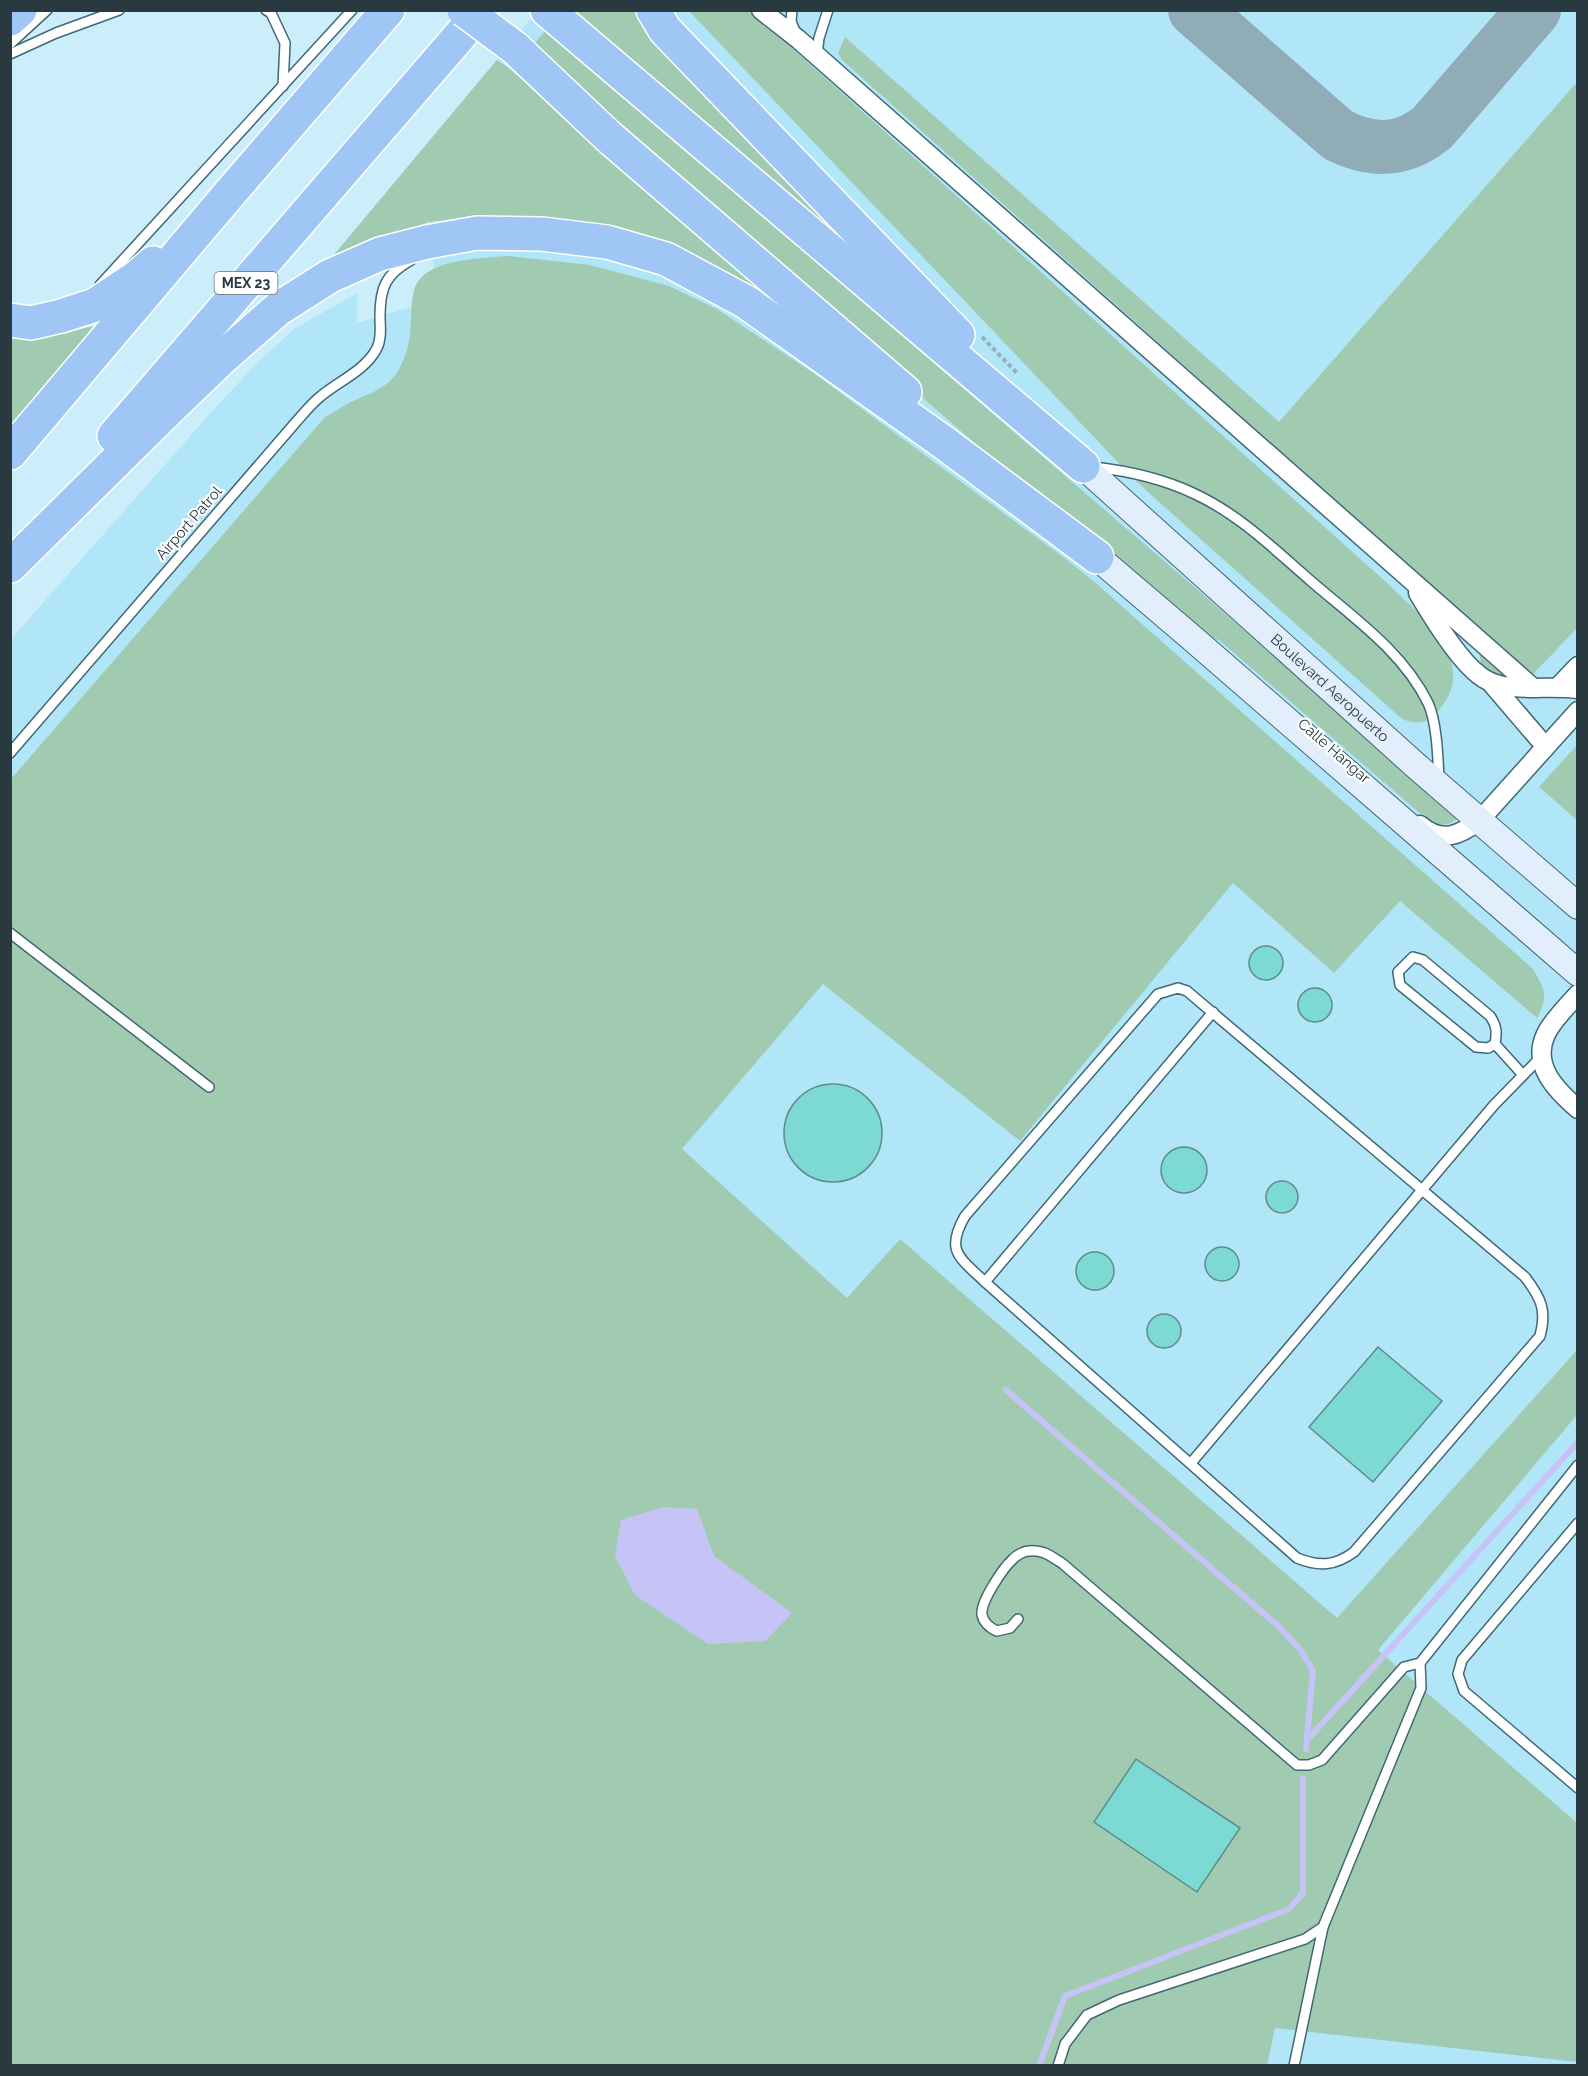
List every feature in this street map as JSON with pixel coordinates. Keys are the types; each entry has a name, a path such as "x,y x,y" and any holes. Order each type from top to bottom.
{"highway":[{"path":"10,19 20,10"},
{"path":"10,453 388,10"},
{"path":"464,10 515,48 609,137 1097,557"},
{"name":"MEX 23","path":"10,555 482,10"},
{"path":"653,10 665,30 1083,466"},
{"path":"548,11 1083,466"},
{"path":"10,320 31,323 94,305 137,277 230,193"},
{"path":"10,566 179,399 278,309 330,276 380,254 477,233 542,234 607,242 666,259 746,302 943,442 1097,557"}],"street":[{"path":"761,10 798,39 1531,687"},
{"name":"Boulevard Aeropuerto","path":"1083,466 1439,785 1578,906"},
{"path":"1097,557 1578,973"},
{"path":"1409,579 1431,615 1477,674 1491,682 1506,686 1578,689"},
{"name":"Calle Hangar","path":"1192,638 1222,654 1431,833 1440,836 1450,836 1468,829 1480,820 1578,711"},
{"path":"1558,687 1578,666"},
{"path":"1491,682 1545,746"},
{"path":"1578,994 1546,1034 1540,1058 1559,1093 1578,1108"}],"lane":[{"path":"10,44 47,10"},
{"path":"10,54 56,33 119,10"},
{"path":"266,10 271,14 285,43 284,86"},
{"path":"76,311 352,10"},
{"path":"792,10 793,30 798,39"},
{"path":"816,55 828,10"},
{"name":"Airport Patrol","path":"10,753 296,422 320,397 364,365 377,348 381,332 381,296 387,279 400,267 421,254 477,233"},
{"path":"1083,466 1164,480 1196,494 1239,518 1393,652 1416,683 1429,706 1437,743 1439,785"},
{"path":"10,933 208,1087"},
{"path":"1413,957 1423,960 1490,1016 1497,1030 1495,1044 1488,1048 1476,1047 1400,985 1398,972 1401,967 1413,957"},
{"path":"1172,989 1187,991 1213,1012 1525,1277 1538,1293 1543,1308 1544,1322 1540,1336 1354,1552 1335,1564 1322,1565 1297,1558 985,1281 959,1256 956,1249 955,1240 958,1229 966,1216 1158,994 1172,989"},
{"path":"985,1281 1213,1012"},
{"path":"1495,1044 1523,1075"},
{"path":"1191,1462 1494,1105 1540,1058"},
{"path":"1018,1618 1010,1628 997,1631 987,1626 982,1614 984,1604 1012,1559 1028,1551 1044,1552 1063,1564 1296,1765 1309,1765 1322,1760 1404,1668 1420,1663 1578,1465"},
{"path":"1578,1523 1462,1660 1458,1674 1464,1691 1578,1788"},
{"path":"1294,2066 1323,1927 1421,1688 1420,1663"},
{"path":"1058,2066 1065,2044 1087,2015 1119,2000 1305,1939 1323,1927"}],"shaded area":[{"path":"537,11 1577,11 1577,2065 11,2066 11,639 215,408 258,362 294,329 357,293 357,323 411,307 414,288 420,279 434,268 429,222 333,256"},
{"path":"664,1507 697,1509 714,1556 792,1613 765,1641 708,1644 635,1595 615,1556 621,1520"}],"green space":[{"path":"564,11 643,11 945,342"},
{"path":"689,11 778,11 778,22 782,32 794,50 1415,610 1441,641 1450,658 1453,675 1450,693 1438,711 1422,722 1402,719 1132,477"},
{"path":"546,30 1461,816 1447,824 1430,822 1219,640 1191,632 527,52"},
{"path":"845,37 1279,422 1577,82 1577,628 1518,690 1481,667 1479,649 1459,611 842,60 838,53"},
{"path":"497,60 809,331 674,248 470,217 429,222 333,256"},
{"path":"507,256 590,265 669,286 717,309 812,372 1090,578 1533,969 1544,993 1543,1004 1537,1018 1400,901 1334,973 1233,883 1020,1141 823,984 682,1149 847,1298 900,1239 1337,1618 1577,1350 1577,1415 1378,1650 1577,1823 1577,2062 1275,2028 1267,2066 11,2066 11,779 325,417 377,390 392,379 401,366 406,351 410,335 414,291 419,280 428,272 453,262"},
{"path":"100,325 11,429 11,330 41,337"},
{"path":"1577,745 1577,820 1539,787"}],"building":[{"path":"1266,946 1278,951 1283,963 1278,975 1266,980 1254,975 1249,963 1254,951"},
{"path":"1315,988 1327,993 1332,1005 1327,1017 1315,1022 1303,1017 1298,1005 1303,993"},
{"path":"833,1084 852,1088 868,1098 878,1114 882,1133 878,1152 868,1168 852,1178 833,1182 814,1178 798,1168 788,1152 784,1133 788,1114 798,1098 814,1088"},
{"path":"1189,1147 1201,1153 1206,1161 1206,1179 1201,1187 1193,1192 1179,1193 1171,1190 1164,1183 1161,1165 1164,1157 1171,1150"},
{"path":"1282,1181 1293,1186 1298,1197 1293,1208 1282,1213 1271,1208 1266,1197 1271,1186"},
{"path":"1222,1247 1234,1252 1239,1264 1234,1276 1222,1281 1210,1276 1205,1264 1210,1252"},
{"path":"1095,1252 1108,1258 1114,1271 1108,1284 1095,1290 1082,1284 1076,1271 1082,1258"},
{"path":"1164,1314 1176,1319 1181,1331 1176,1343 1164,1348 1152,1343 1147,1331 1152,1319"},
{"path":"1378,1347 1442,1401 1373,1482 1309,1427"},
{"path":"1136,1759 1240,1828 1197,1892 1094,1822"}],"waterway":[{"path":"1006,1390 1277,1625 1300,1649 1313,1671 1306,1749"},
{"path":"1308,1739 1578,1442"},
{"path":"1039,2066 1065,1996 1289,1909 1303,1893 1303,1779"}],"taxiway":[{"path":"1195,10 1338,135 1375,147 1409,142 1432,128 1534,10"}]}
